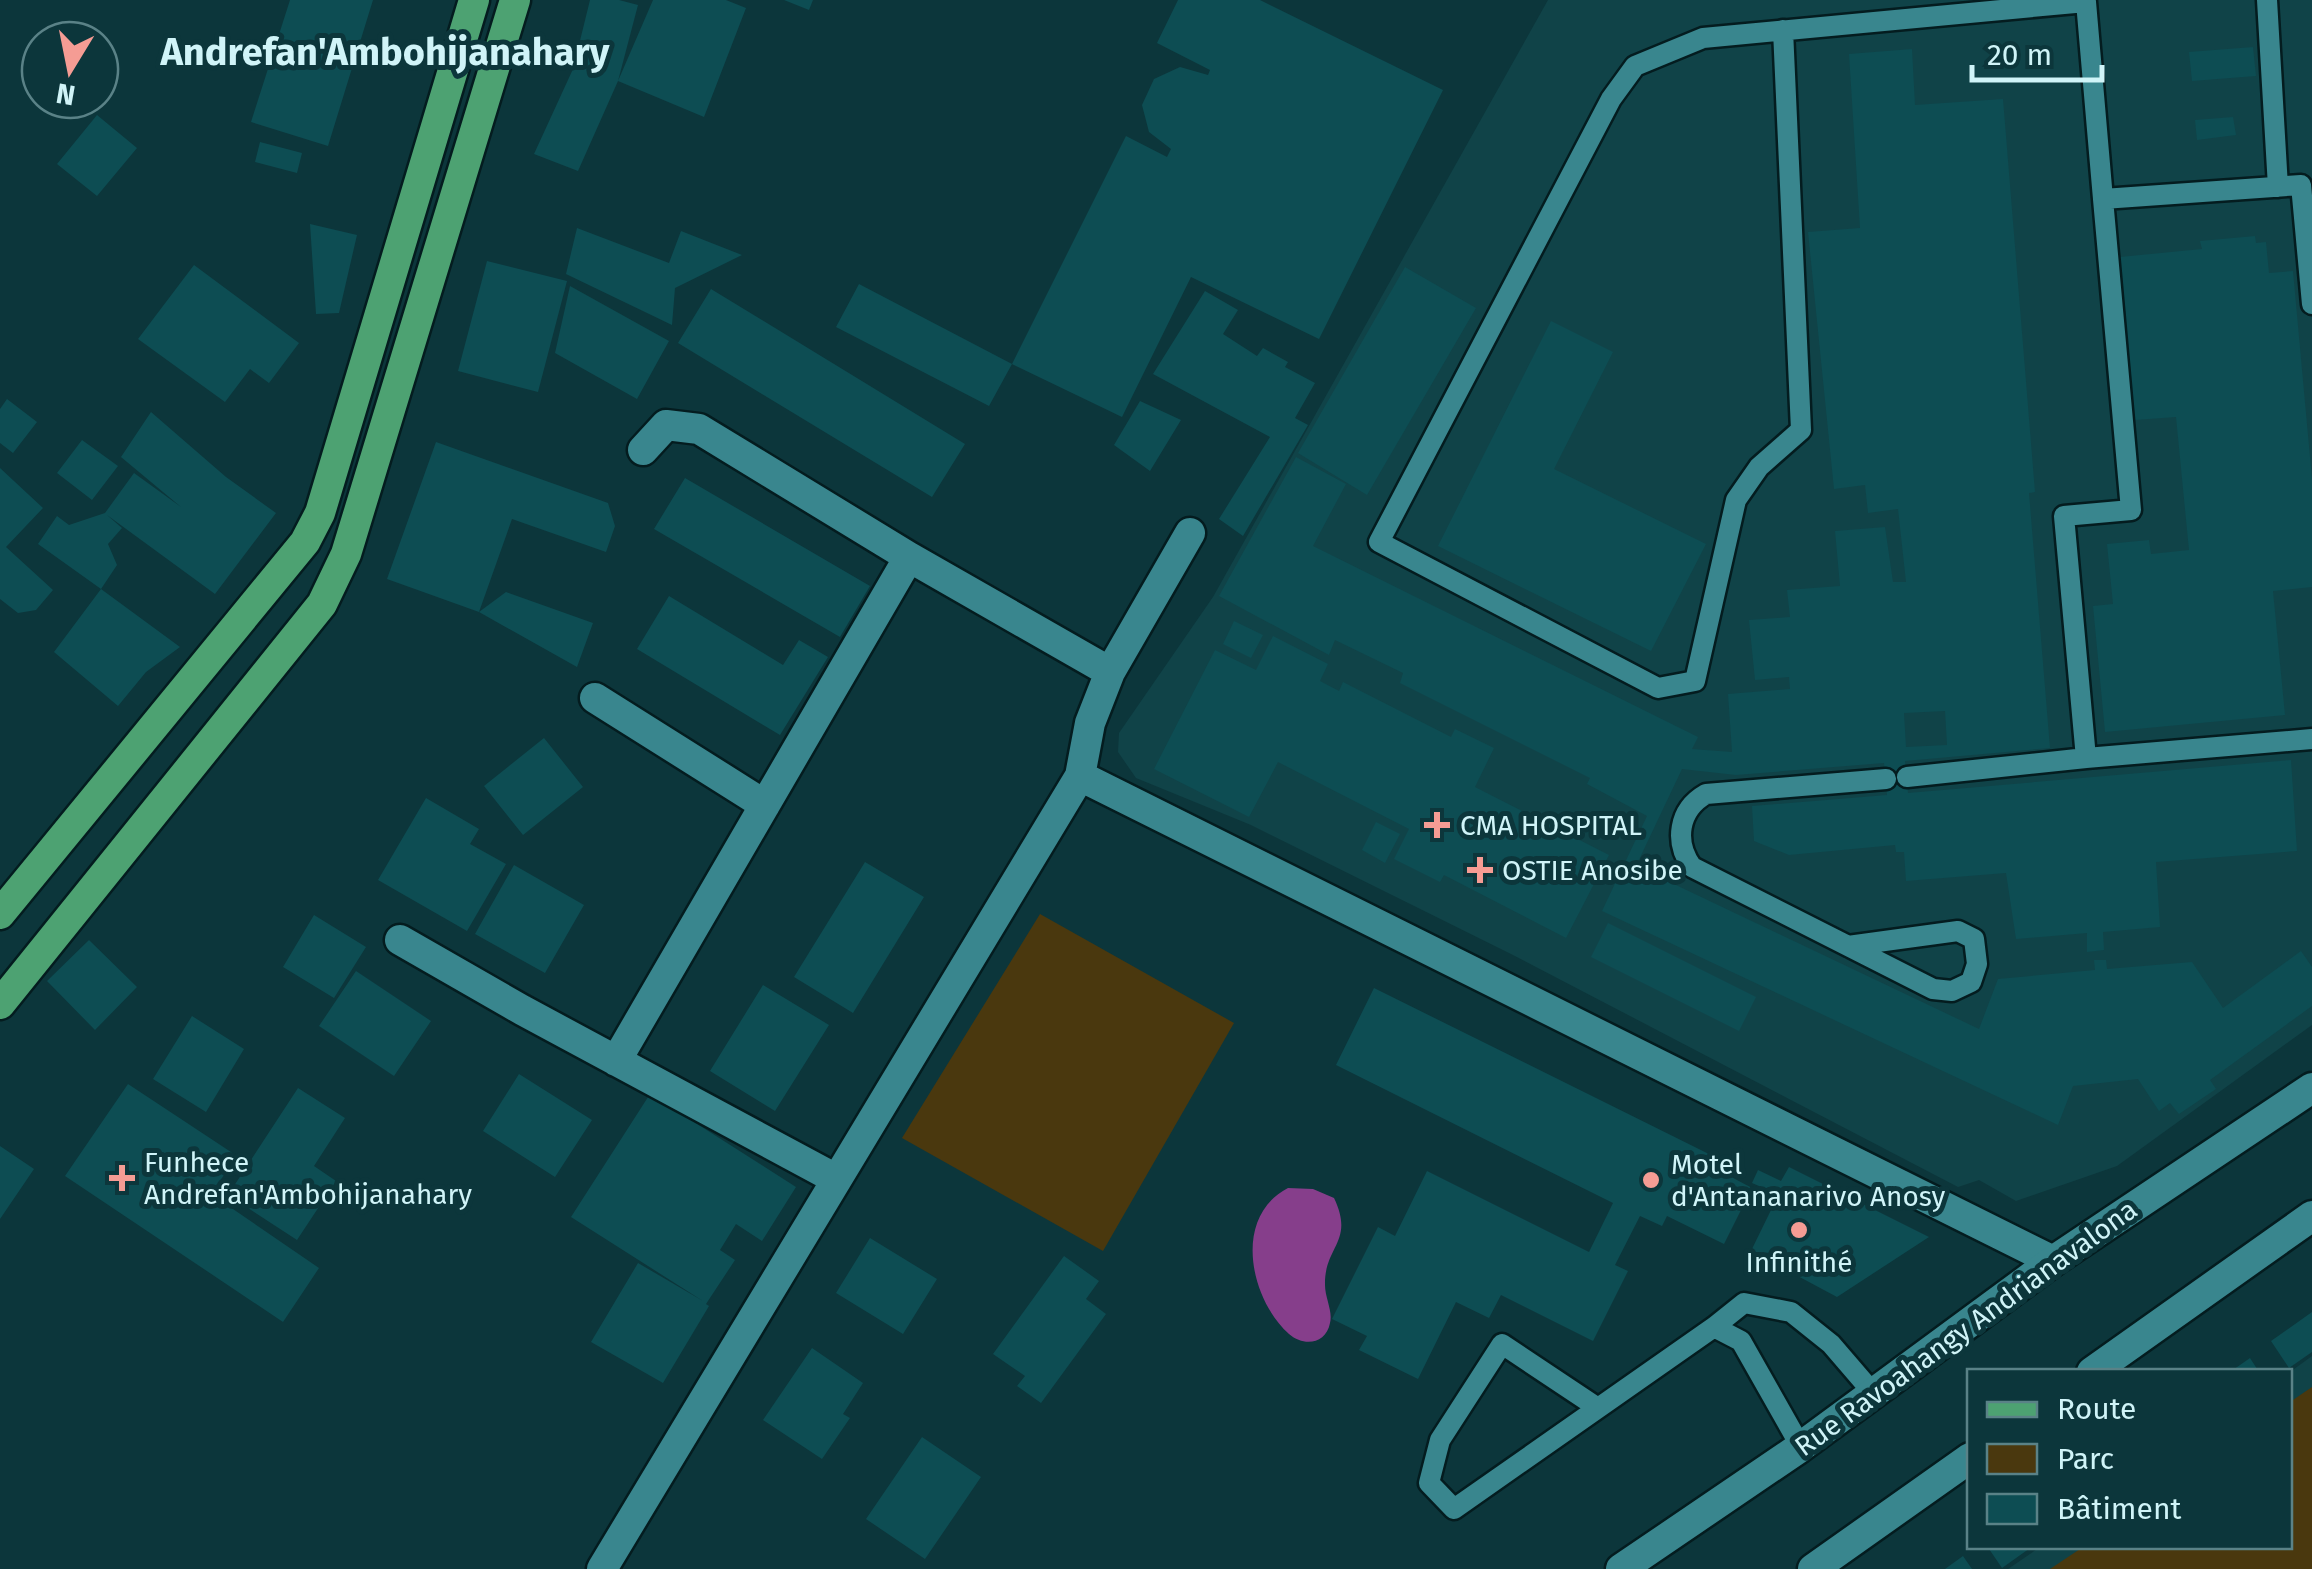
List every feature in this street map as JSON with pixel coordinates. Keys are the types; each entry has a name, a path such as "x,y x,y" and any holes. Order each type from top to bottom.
{"main road":[{"path":"0,914 304,542 320,513 474,0"},
{"path":"0,1004 322,604 346,554 516,0"}],"street":[{"path":"643,450 666,425 699,429 909,557 1110,672"},
{"path":"602,1569 1080,776 1090,723 1110,672 1190,533"},
{"path":"616,1061 909,557"},
{"path":"595,698 764,805"},
{"path":"1080,776 2054,1260"},
{"path":"400,940 836,1179"},
{"name":"Rue Ravoahangy Andrianavalona","path":"1621,1569 1801,1447 2054,1260 2312,1088"},
{"path":"2096,1369 2312,1216"},
{"path":"1813,1569 1967,1460"}],"lane":[{"path":"2266,0 2278,187"},
{"path":"1783,30 1801,430 1759,466 1736,500 1694,682 1658,688 1379,542 1610,99 1635,66 1703,38 1783,30 2096,1 2103,200 2131,510 2064,516 2086,758"},
{"path":"2103,200 2302,186 2312,304"},
{"path":"1848,946 1958,931 1974,939 1977,964 1971,982 1952,991 1934,989 1848,946 1692,867 1680,850 1679,835 1694,801 1706,794 2312,739"},
{"path":"1598,1408 1502,1344 1440,1440 1429,1484 1454,1509 1598,1408 1714,1326 1744,1303 1791,1312 1830,1344 1874,1394"},
{"path":"1714,1326 1741,1341 1801,1447"}],"shaded area":[{"path":"1548,0 2312,0 2312,1025 2117,1166 2016,1201 1979,1180 1958,1187 1513,955 1251,825 1136,778 1118,752 1119,733 1213,597"},
{"path":"1288,1188 1313,1189 1334,1198 1340,1213 1340,1235 1326,1272 1330,1323 1324,1335 1308,1342 1289,1334 1275,1319 1264,1300 1253,1258 1259,1218 1271,1201"},
{"path":"2312,1356 2312,1569 2008,1569 2037,1549 2292,1549 2292,1371"}],"green space":[{"path":"1040,914 1234,1023 1103,1251 902,1138"},
{"path":"2312,1387 2312,1569 2050,1569 2080,1549 2292,1549 2292,1401"}],"building":[{"path":"290,0 373,0 328,146 251,122"},
{"path":"590,0 619,0 638,5 618,81 578,171 534,154 573,69"},
{"path":"653,0 726,0 746,8 704,117 618,81"},
{"path":"784,0 813,0 809,10"},
{"path":"1178,0 1260,0 1443,90 1319,339 1191,277 1122,417 1012,364 1126,136 1167,157 1171,149 1149,132 1142,105 1154,79 1180,67 1208,75 1210,70 1157,43"},
{"path":"2253,47 2256,76 2192,81 2189,52"},
{"path":"1912,49 1915,105 2003,99 2035,492 2029,493 2050,748 1905,761 1908,793 2291,760 2297,851 2156,862 2160,927 2103,932 2104,950 2087,952 2087,933 2016,939 2006,873 1906,881 1904,852 1896,852 1895,845 1789,855 1754,841 1752,806 1887,795 1884,763 1736,775 1682,769 1636,866 1979,1029 1998,979 2095,970 2094,960 2106,960 2107,969 2192,962 2223,1008 2301,951 2312,967 2312,1006 2210,1080 2216,1089 2179,1114 2170,1103 2159,1111 2138,1079 2073,1086 2058,1125 1602,911 1647,816 1587,784 1590,778 1400,683 1403,673 1335,640 1329,655 1219,596 1296,457 1346,484 1313,546 1698,737 1692,749 1732,752 1728,694 1790,689 1789,677 1755,680 1749,620 1790,617 1787,590 1840,586 1835,531 1885,527 1893,582 1906,582 1898,509 1868,513 1865,485 1834,489 1808,232 1860,228 1849,54","holes":["1945,711 1947,745 1906,747 1904,713"]},
{"path":"2233,117 2236,135 2197,140 2195,120"},
{"path":"93,120 103,120 137,148 97,196 57,164"},
{"path":"260,142 302,153 297,173 255,162"},
{"path":"310,224 357,235 339,313 316,314"},
{"path":"577,228 669,263 681,231 742,255 675,288 672,325 566,274"},
{"path":"2255,236 2256,243 2266,242 2269,273 2293,271 2312,479 2312,587 2273,591 2285,715 2105,732 2093,606 2113,604 2107,544 2149,540 2151,554 2189,550 2176,417 2135,420 2120,257 2202,249 2200,241"},
{"path":"487,261 567,281 538,392 458,371"},
{"path":"194,265 299,343 269,383 250,369 225,402 138,339"},
{"path":"1405,267 1476,308 1367,495 1298,453"},
{"path":"859,284 1012,364 989,406 836,327"},
{"path":"570,286 669,341 637,399 555,353"},
{"path":"711,289 965,444 932,497 678,343"},
{"path":"1205,291 1238,310 1223,334 1257,356 1263,348 1288,362 1285,367 1315,383 1295,418 1308,425 1243,536 1219,519 1270,437 1153,374"},
{"path":"1551,321 1613,352 1554,469 1706,544 1651,651 1438,546"},
{"path":"7,399 37,422 13,453 0,443 0,409"},
{"path":"1140,401 1181,420 1150,471 1114,445"},
{"path":"151,412 226,477 276,513 215,594 107,515 122,528 108,544 117,565 101,589 38,544 57,516 69,525 105,513 134,473 181,507 121,457"},
{"path":"82,440 118,466 92,500 57,473"},
{"path":"436,442 608,503 615,526 606,552 512,519 479,612 387,579"},
{"path":"0,468 43,508 6,547 53,590 36,610 18,613 0,599"},
{"path":"685,478 870,586 840,637 654,529"},
{"path":"101,589 180,647 146,672 118,706 54,652"},
{"path":"506,592 593,623 577,667 479,612"},
{"path":"669,596 783,665 799,640 828,657 780,735 637,649"},
{"path":"1234,621 1263,635 1251,658 1223,644"},
{"path":"1273,636 1328,664 1320,681 1339,691 1343,682 1451,737 1455,729 1494,748 1475,787 1609,855 1566,938 1444,875 1440,882 1394,859 1409,829 1278,762 1249,817 1154,769 1215,650 1256,670"},
{"path":"544,738 583,787 523,835 484,786"},
{"path":"426,798 479,829 470,844 506,864 467,931 378,880"},
{"path":"1376,822 1400,834 1385,863 1362,850"},
{"path":"865,862 924,897 853,1013 794,977"},
{"path":"514,865 584,905 545,973 475,934"},
{"path":"314,915 366,947 334,998 283,967"},
{"path":"1608,923 1756,997 1739,1031 1591,957"},
{"path":"89,940 137,987 95,1030 47,981"},
{"path":"356,971 431,1021 394,1076 319,1026"},
{"path":"763,985 829,1025 775,1111 710,1071"},
{"name":"Motel d'Antananarivo Anosy","path":"1374,988 1725,1162 1720,1171 1752,1188 1724,1244 1667,1216 1662,1226 1640,1216 1615,1265 1628,1271 1593,1341 1501,1295 1489,1318 1456,1302 1418,1379 1359,1350 1367,1336 1332,1319 1378,1227 1395,1236 1427,1171 1589,1252 1613,1203 1336,1065"},
{"path":"192,1016 244,1049 206,1112 153,1079"},
{"path":"519,1074 592,1120 555,1177 483,1131"},
{"path":"128,1084 237,1156 211,1194 319,1268 283,1322 65,1176"},
{"path":"298,1088 345,1118 314,1166 336,1181 297,1240 228,1195"},
{"path":"650,1094 796,1187 762,1241 736,1224 720,1250 735,1260 663,1383 591,1342 638,1263 703,1301 571,1217"},
{"path":"0,1146 34,1169 0,1219"},
{"path":"1789,1167 1929,1237 1837,1297 1751,1251 1771,1210 1752,1201 1759,1186 1752,1183 1758,1170 1781,1181"},
{"path":"870,1238 937,1279 903,1334 836,1293"},
{"path":"1064,1256 1099,1281 1086,1299 1106,1314 1041,1403 1017,1386 1025,1376 993,1354"},
{"path":"2312,1312 2312,1352 2289,1368 2271,1341"},
{"path":"812,1348 863,1383 843,1414 850,1418 822,1459 763,1420"},
{"path":"2250,1358 2257,1369 2234,1369"},
{"path":"922,1437 981,1477 925,1559 866,1519"},
{"path":"1989,1549 2029,1549 2002,1568"},
{"path":"1963,1556 1972,1569 1945,1569"}],"place":[{"name":"CMA HOSPITAL","path":"1437,825"},
{"name":"OSTIE Anosibe","path":"1480,870"},
{"name":"Funhece Andrefan'Ambohijanahary","path":"122,1178"},
{"name":"Motel d'Antananarivo Anosy","path":"1651,1180"},
{"name":"Infinithé","path":"1799,1230"}],"district":[{"name":"Andrefan'Ambohijanahary","path":"385,52"}]}
